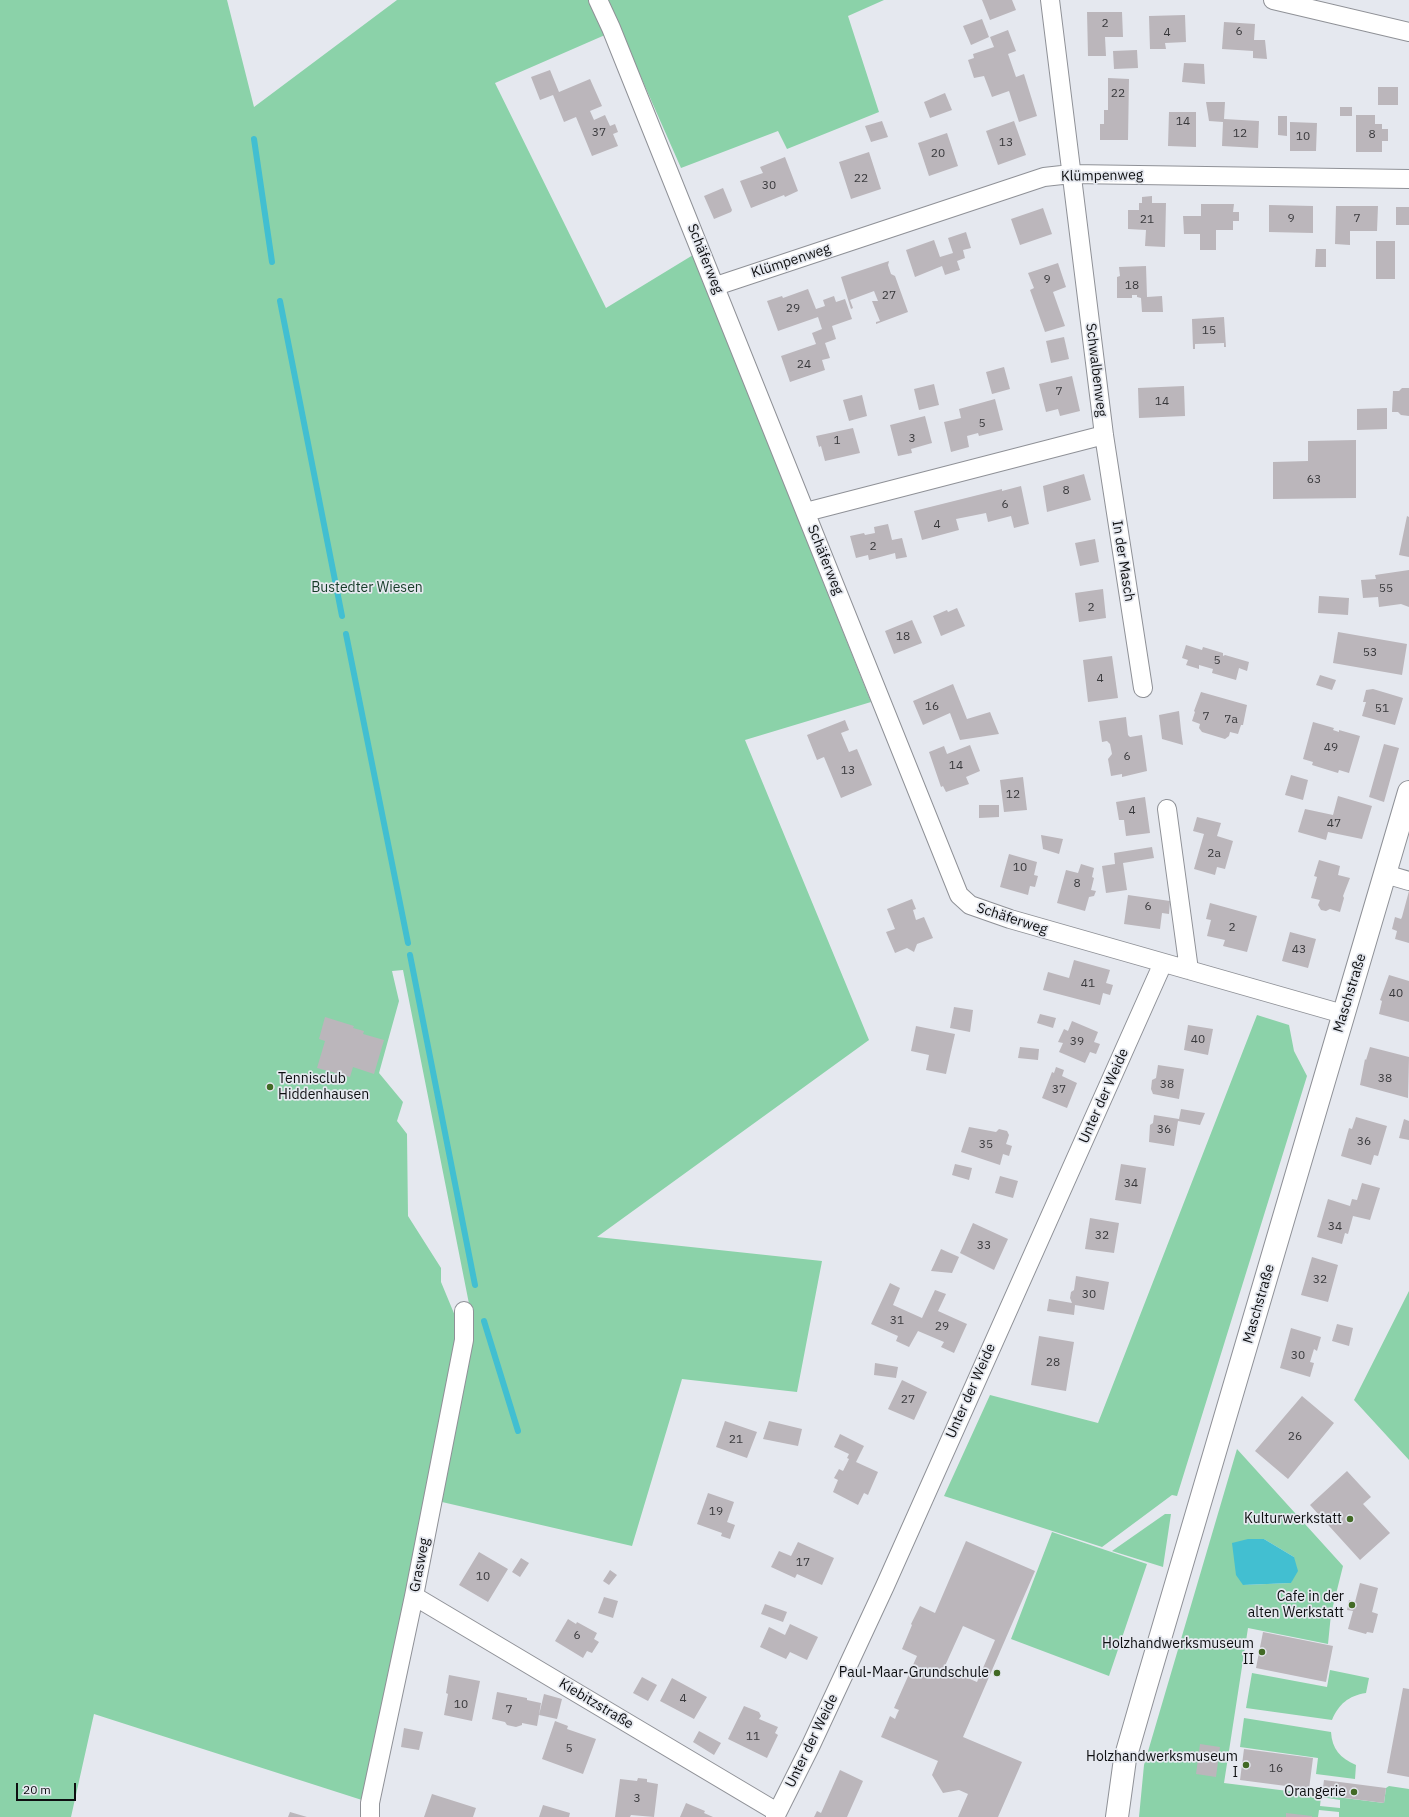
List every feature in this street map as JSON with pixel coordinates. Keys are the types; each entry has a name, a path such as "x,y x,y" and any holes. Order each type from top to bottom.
{"street":[{"name":"Schäferweg","path":"598,0 612,28 959,895 970,905 1010,919 1343,1014"},
{"name":"Schwalbenweg","path":"806,512 1104,435 1050,0"},
{"path":"1273,0 1409,32"},
{"name":"Klümpenweg","path":"716,286 1044,177 1071,174 1409,179"},
{"name":"In der Masch","path":"1104,435 1143,688"},
{"name":"Maschstraße","path":"1118,1817 1125,1759 1409,792"},
{"path":"1167,809 1189,970"},
{"path":"1385,874 1409,881"},
{"name":"Unter der Weide","path":"776,1815 811,1745 885,1586 1163,963"},
{"name":"Grasweg","path":"370,1817 370,1803 414,1596 464,1340 464,1311"},
{"name":"Kiebitzstraße","path":"414,1596 776,1815"}],"green space":[{"name":"Bustedter Wiesen","path":"0,0 227,0 254,107 397,0 589,0 605,35 495,83 606,308 693,255 871,702 745,740 869,1040 597,1237 822,1261 797,1392 682,1379 632,1546 442,1502 473,1324 403,970 392,971 399,1001 379,1073 403,1102 397,1121 407,1134 408,1216 441,1268 441,1282 458,1323 401,1634 365,1801 94,1714 71,1817 0,1817"},
{"path":"607,0 884,0 848,16 879,112 787,149 778,131 681,168"},
{"path":"1257,1015 1289,1025 1294,1051 1307,1076 1177,1496 1172,1495 1102,1547 944,1496 990,1395 1098,1423"},
{"path":"1409,1291 1409,1460 1354,1400"},
{"path":"1237,1449 1343,1566 1331,1614 1328,1644 1248,1628 1224,1783 1384,1803 1386,1788 1389,1786 1409,1789 1409,1817 1339,1817 1339,1812 1319,1810 1318,1817 1139,1817 1144,1765","holes":["1264,1539 1294,1557 1291,1583 1243,1585","1321,1797 1340,1800 1340,1808 1320,1806"]},
{"path":"1165,1514 1171,1514 1163,1567 1112,1551"},
{"path":"1052,1532 1147,1564 1109,1676 1011,1639"},
{"path":"1330,1670 1369,1678 1366,1693 1354,1696 1341,1705 1332,1720 1246,1708 1252,1673 1327,1687"},
{"path":"1244,1718 1331,1732 1335,1748 1341,1756 1356,1765 1355,1779 1316,1774 1318,1758 1240,1747"}],"water":[{"path":"1248,1539 1264,1539 1294,1557 1298,1571 1291,1583 1243,1585 1236,1575 1232,1543"}],"building":[{"path":"982,0 1012,0 1016,10 990,20"},
{"path":"1087,12 1122,12 1123,37 1105,37 1106,56 1088,56"},
{"path":"1185,15 1186,42 1165,43 1166,49 1150,49 1149,16"},
{"path":"982,19 989,37 971,45 963,26"},
{"path":"1224,22 1255,24 1254,40 1265,40 1267,59 1253,58 1253,51 1222,49"},
{"path":"1008,30 1016,51 1008,54 1016,77 1024,74 1037,116 1019,122 1009,91 992,97 984,76 974,78 968,60 974,58 973,54 994,47 990,37"},
{"path":"1137,50 1138,68 1114,69 1113,51"},
{"path":"1184,63 1204,64 1205,84 1182,82"},
{"path":"550,70 559,92 590,79 602,106 590,111 594,120 605,115 610,126 615,124 618,132 613,134 618,146 592,156 576,117 564,122 553,95 540,100 531,77"},
{"path":"1108,78 1129,79 1128,140 1100,140 1100,124 1104,124 1104,110 1108,110"},
{"path":"1378,87 1398,87 1398,105 1378,105"},
{"path":"945,93 952,110 930,118 924,102"},
{"path":"1206,102 1225,102 1224,119 1259,121 1258,148 1222,146 1223,122 1209,121"},
{"path":"1340,107 1352,107 1352,116 1340,116"},
{"path":"1169,112 1196,112 1196,147 1168,146"},
{"path":"1356,115 1375,115 1375,124 1382,124 1382,129 1388,129 1388,141 1382,141 1382,152 1356,152"},
{"path":"1278,116 1287,116 1287,136 1278,135"},
{"path":"882,121 888,137 871,142 865,126"},
{"path":"1014,121 1026,155 998,165 986,131"},
{"path":"1290,122 1317,123 1316,151 1290,151"},
{"path":"947,133 958,166 929,176 918,143"},
{"path":"869,152 881,189 851,199 839,162"},
{"path":"785,157 798,191 785,197 784,195 751,208 740,181 763,173 760,167"},
{"path":"723,188 732,210 731,212 714,219 704,196"},
{"path":"1152,196 1152,203 1166,203 1165,247 1145,246 1146,230 1128,229 1128,210 1139,210 1139,203 1142,203 1142,197"},
{"path":"1201,204 1234,204 1233,212 1239,212 1239,221 1233,221 1233,230 1216,230 1216,250 1200,250 1200,234 1184,234 1183,216 1201,216"},
{"path":"1269,205 1313,206 1313,233 1269,232"},
{"path":"1336,206 1378,206 1377,231 1350,231 1350,245 1335,244"},
{"path":"1396,207 1409,207 1409,225 1396,225"},
{"path":"1043,208 1052,234 1020,245 1011,219"},
{"path":"966,232 971,248 963,250 965,258 957,261 960,270 945,275 942,266 915,277 906,250 934,240 940,257 953,253 948,238"},
{"path":"1376,241 1395,241 1395,279 1376,279"},
{"path":"1316,249 1326,249 1326,267 1315,267"},
{"path":"889,261 888,265 891,274 895,276 908,312 876,324 876,322 880,321 872,301 878,301 874,291 850,300 853,308 851,309 841,277"},
{"path":"1058,263 1066,287 1053,292 1065,326 1045,332 1030,290 1034,288 1028,273"},
{"path":"1146,266 1147,297 1162,296 1163,312 1142,312 1141,298 1137,297 1137,295 1132,295 1132,298 1117,298 1117,277 1120,276 1119,267"},
{"path":"808,289 816,309 825,306 823,300 834,296 836,302 845,299 852,319 832,326 836,339 825,343 830,358 822,360 825,370 790,382 781,356 816,344 812,333 822,329 818,317 778,331 767,301 782,296 783,298"},
{"path":"1224,317 1226,347 1224,347 1224,343 1195,344 1195,349 1193,349 1192,319"},
{"path":"1064,337 1069,359 1051,363 1046,341"},
{"path":"1004,367 1010,389 992,394 986,372"},
{"path":"1072,376 1080,411 1060,416 1058,409 1046,412 1039,384"},
{"path":"934,384 939,405 919,410 914,389"},
{"path":"1184,386 1185,416 1139,418 1138,388"},
{"path":"1402,388 1409,388 1409,416 1401,415 1398,412 1392,412 1393,391 1399,391"},
{"path":"862,395 867,416 849,421 843,400"},
{"path":"995,399 1003,430 979,436 978,433 967,436 969,447 951,452 944,422 961,418 959,409"},
{"path":"1387,408 1387,429 1357,430 1357,409"},
{"path":"925,416 932,443 911,449 912,453 898,456 890,425"},
{"path":"853,428 860,453 825,461 821,446 819,447 816,436"},
{"path":"1356,440 1356,498 1273,499 1273,462 1308,461 1308,441"},
{"path":"1084,474 1091,500 1047,512 1043,486"},
{"path":"1021,486 1029,524 1014,528 1011,516 988,522 986,513 956,519 959,530 922,540 914,511 1002,489 1002,491"},
{"path":"1407,516 1409,517 1409,557 1399,555"},
{"path":"888,524 892,540 902,538 907,557 896,559 895,553 869,560 868,555 856,558 850,536 864,533 865,535 875,533 874,527"},
{"path":"1095,539 1099,562 1080,566 1075,543"},
{"path":"1409,570 1409,607 1401,604 1379,607 1378,597 1363,598 1361,580 1376,579 1375,575"},
{"path":"1103,589 1106,618 1079,622 1075,593"},
{"path":"1319,596 1349,598 1348,615 1318,613"},
{"path":"957,608 965,626 941,636 933,616 947,610 948,612"},
{"path":"912,620 922,643 894,654 885,631"},
{"path":"1338,632 1407,644 1402,675 1333,663"},
{"path":"1186,645 1202,650 1203,647 1223,653 1223,656 1225,655 1249,662 1247,671 1239,668 1236,680 1212,673 1213,669 1199,665 1199,669 1186,665 1188,660 1182,658"},
{"path":"1112,656 1118,698 1088,702 1083,660"},
{"path":"1320,675 1336,680 1332,690 1316,685"},
{"path":"953,684 967,719 990,712 999,734 960,740 950,713 923,725 913,701"},
{"path":"1373,689 1403,698 1395,725 1362,716 1366,702 1363,702 1366,690"},
{"path":"1201,692 1247,705 1243,725 1241,725 1238,734 1230,732 1229,736 1225,739 1202,732 1199,728 1200,724 1192,721"},
{"path":"1179,711 1183,745 1162,739 1159,715"},
{"path":"1126,717 1128,735 1130,737 1142,735 1147,771 1122,777 1122,774 1111,776 1108,759 1112,754 1110,744 1107,741 1102,742 1099,721"},
{"path":"845,720 849,730 841,733 849,752 857,749 872,785 841,798 824,757 817,760 807,735"},
{"path":"1313,722 1334,728 1333,730 1339,732 1339,730 1360,736 1349,773 1339,770 1338,773 1312,765 1313,762 1303,759"},
{"path":"1384,744 1399,748 1384,802 1369,797"},
{"path":"970,745 980,771 966,777 969,784 946,792 943,786 941,787 929,752 944,746 947,754"},
{"path":"1291,775 1308,780 1303,800 1285,795"},
{"path":"1023,777 1027,810 1004,812 1000,780"},
{"path":"1338,796 1372,806 1362,839 1328,832 1326,840 1298,832 1305,809 1333,815"},
{"path":"1145,797 1150,833 1126,836 1124,820 1119,820 1116,802"},
{"path":"979,805 999,805 999,817 979,818"},
{"path":"1197,817 1221,823 1217,836 1233,841 1225,869 1217,867 1215,875 1194,869 1204,834 1193,831"},
{"path":"1041,835 1063,839 1059,854 1043,849"},
{"path":"1152,847 1154,858 1123,863 1127,890 1106,893 1102,866 1115,864 1114,853"},
{"path":"1009,854 1037,862 1034,875 1038,876 1035,887 1030,886 1028,895 1000,887"},
{"path":"1319,860 1340,866 1338,875 1350,878 1343,896 1344,898 1340,912 1330,909 1326,911 1321,910 1318,905 1320,900 1311,898 1317,877 1314,876"},
{"path":"1081,864 1094,868 1092,877 1094,878 1091,890 1096,891 1094,896 1089,897 1085,911 1057,903 1066,870 1078,873"},
{"path":"1409,891 1409,943 1395,939 1397,931 1392,929 1395,917 1401,919 1402,917"},
{"path":"1128,895 1170,901 1169,914 1162,913 1160,929 1124,924"},
{"path":"912,899 916,909 913,910 916,920 924,917 933,938 917,944 914,952 907,948 895,953 886,932 895,929 887,909"},
{"path":"1210,903 1257,916 1247,952 1223,946 1225,940 1207,936 1211,920 1206,919"},
{"path":"1290,932 1316,939 1308,968 1282,961"},
{"path":"1074,960 1110,970 1106,983 1113,985 1110,995 1103,993 1100,1005 1043,990 1048,972 1069,978"},
{"path":"1389,975 1409,981 1409,1022 1379,1014 1382,1001 1380,1000"},
{"path":"954,1007 973,1010 970,1032 950,1028"},
{"path":"1040,1014 1056,1018 1053,1028 1037,1023"},
{"path":"325,1017 354,1026 353,1028 364,1031 363,1034 384,1040 374,1074 353,1067 350,1077 317,1068 325,1041 319,1039"},
{"path":"1072,1021 1098,1032 1094,1042 1100,1044 1096,1054 1090,1052 1085,1063 1059,1052 1063,1043 1058,1042 1064,1029 1068,1031"},
{"path":"1188,1025 1213,1029 1208,1055 1184,1050"},
{"path":"916,1026 955,1034 946,1074 926,1070 929,1055 911,1051"},
{"path":"1020,1047 1039,1049 1038,1060 1018,1058"},
{"path":"1370,1047 1409,1057 1408,1098 1360,1085 1365,1059 1366,1060"},
{"path":"1158,1065 1184,1069 1179,1099 1153,1094 1151,1089 1152,1080 1156,1078"},
{"path":"1056,1067 1064,1070 1062,1076 1077,1083 1067,1108 1042,1098 1052,1072 1054,1073"},
{"path":"1181,1109 1205,1113 1200,1125 1178,1121 1174,1146 1149,1142 1150,1125 1153,1123 1154,1115 1179,1119"},
{"path":"1356,1117 1387,1126 1378,1156 1374,1155 1371,1165 1341,1156 1349,1128 1352,1129"},
{"path":"1404,1119 1409,1121 1409,1140 1399,1138"},
{"path":"969,1127 996,1132 999,1129 1007,1131 1009,1135 1006,1144 1012,1146 1009,1156 1003,1154 1000,1165 961,1152"},
{"path":"955,1164 972,1168 969,1180 952,1175"},
{"path":"1121,1164 1146,1168 1141,1204 1115,1200"},
{"path":"1000,1176 1018,1181 1013,1198 995,1193"},
{"path":"1362,1183 1380,1188 1370,1220 1353,1216 1348,1234 1345,1233 1342,1244 1317,1237 1328,1199 1350,1206 1352,1199 1357,1200"},
{"path":"1090,1218 1119,1223 1114,1253 1085,1249"},
{"path":"973,1223 1008,1239 994,1270 960,1253"},
{"path":"941,1249 959,1257 952,1273 931,1271"},
{"path":"1312,1257 1338,1265 1328,1302 1301,1295"},
{"path":"1076,1276 1109,1282 1104,1310 1075,1305 1074,1315 1047,1311 1049,1299 1072,1303 1070,1298 1071,1292 1074,1290"},
{"path":"890,1283 900,1288 893,1305 922,1318 935,1290 946,1294 938,1311 967,1324 954,1353 941,1347 944,1342 918,1331 909,1347 896,1341 898,1336 871,1324"},
{"path":"1337,1324 1353,1328 1349,1346 1332,1341"},
{"path":"1291,1328 1321,1337 1317,1351 1314,1349 1310,1362 1314,1363 1310,1377 1280,1368"},
{"path":"1039,1336 1074,1342 1066,1391 1031,1385"},
{"path":"875,1363 898,1367 896,1378 874,1375"},
{"path":"902,1380 927,1392 914,1420 888,1409"},
{"path":"1302,1396 1334,1423 1288,1479 1255,1451"},
{"path":"725,1421 757,1432 747,1458 716,1447"},
{"path":"769,1421 802,1429 798,1446 763,1439"},
{"path":"840,1434 864,1446 856,1462 878,1472 868,1495 864,1493 858,1505 833,1492 838,1480 834,1478 839,1469 843,1471 849,1459 847,1458 849,1454 834,1447"},
{"name":"Kulturwerkstatt","path":"1347,1471 1371,1497 1363,1504 1390,1533 1360,1560 1310,1505"},
{"path":"708,1493 734,1502 727,1522 735,1525 730,1539 721,1536 722,1533 697,1524"},
{"path":"966,1541 1035,1571 963,1737 1022,1762 998,1817 958,1817 968,1794 959,1790 943,1793 932,1775 938,1761 881,1737 890,1716 895,1719 899,1710 894,1708 917,1656 902,1649 912,1625 911,1624 920,1606 935,1613","holes":["963,1626 995,1640 977,1682 944,1668"]},
{"path":"798,1542 834,1558 822,1585 797,1574 795,1578 771,1567 779,1551 791,1556"},
{"path":"479,1552 508,1569 488,1602 459,1585"},
{"path":"521,1558 529,1563 520,1577 512,1572"},
{"path":"610,1570 617,1575 609,1585 603,1581"},
{"path":"1360,1583 1378,1588 1372,1612 1378,1614 1373,1633 1367,1632 1366,1634 1348,1629 1353,1611 1347,1610 1349,1600 1355,1602"},
{"path":"604,1597 618,1601 613,1618 598,1613"},
{"path":"765,1604 787,1612 783,1622 761,1614"},
{"path":"568,1619 576,1624 577,1622 597,1633 594,1639 599,1642 592,1653 587,1651 583,1658 555,1641"},
{"path":"790,1624 818,1637 807,1660 790,1652 786,1659 760,1647 769,1627 785,1635"},
{"path":"1263,1632 1333,1646 1326,1682 1256,1668"},
{"path":"449,1675 480,1681 472,1721 444,1715 448,1694 446,1693"},
{"path":"642,1677 657,1685 648,1701 633,1693"},
{"path":"672,1678 707,1697 694,1719 660,1701"},
{"path":"1403,1688 1409,1689 1409,1777 1387,1773"},
{"path":"497,1692 527,1698 527,1700 541,1703 537,1726 522,1723 522,1725 516,1727 507,1725 505,1722 492,1719"},
{"path":"544,1694 562,1699 557,1719 539,1715"},
{"path":"744,1706 759,1712 761,1716 759,1719 778,1727 775,1733 778,1735 767,1758 728,1739"},
{"path":"555,1721 568,1726 567,1729 596,1739 583,1774 542,1759"},
{"path":"404,1728 423,1732 419,1750 401,1747"},
{"path":"699,1731 721,1743 714,1755 693,1742"},
{"path":"1200,1744 1220,1747 1216,1777 1196,1774"},
{"path":"1244,1749 1313,1758 1309,1789 1240,1780"},
{"path":"840,1770 863,1781 847,1817 814,1817 817,1811 821,1813"},
{"path":"638,1778 647,1779 647,1782 658,1784 654,1817 631,1815 630,1817 615,1817 620,1779 637,1781"},
{"name":"Orangerie","path":"1324,1780 1386,1788 1384,1803 1322,1795"},
{"path":"432,1794 476,1808 473,1817 424,1817"},
{"path":"686,1803 705,1811 704,1813 713,1817 680,1817"},
{"path":"543,1805 570,1813 569,1817 539,1817"},
{"path":"290,1812 307,1817 288,1817"},
{"path":"1286,1813 1312,1816 1312,1817 1286,1817"}],"waterway":[{"path":"254,139 272,262"},
{"path":"280,301 342,616"},
{"path":"346,634 408,943"},
{"path":"410,955 475,1285"},
{"path":"484,1321 518,1431"}],"place":[{"name":"Tennisclub Hiddenhausen","path":"270,1087"},
{"name":"Kulturwerkstatt","path":"1350,1519"},
{"name":"Cafe in der alten Werkstatt","path":"1352,1605"},
{"name":"Holzhandwerksmuseum II","path":"1262,1652"},
{"name":"Paul-Maar-Grundschule","path":"997,1673"},
{"name":"Holzhandwerksmuseum I","path":"1246,1765"},
{"name":"Orangerie","path":"1354,1792"}]}
